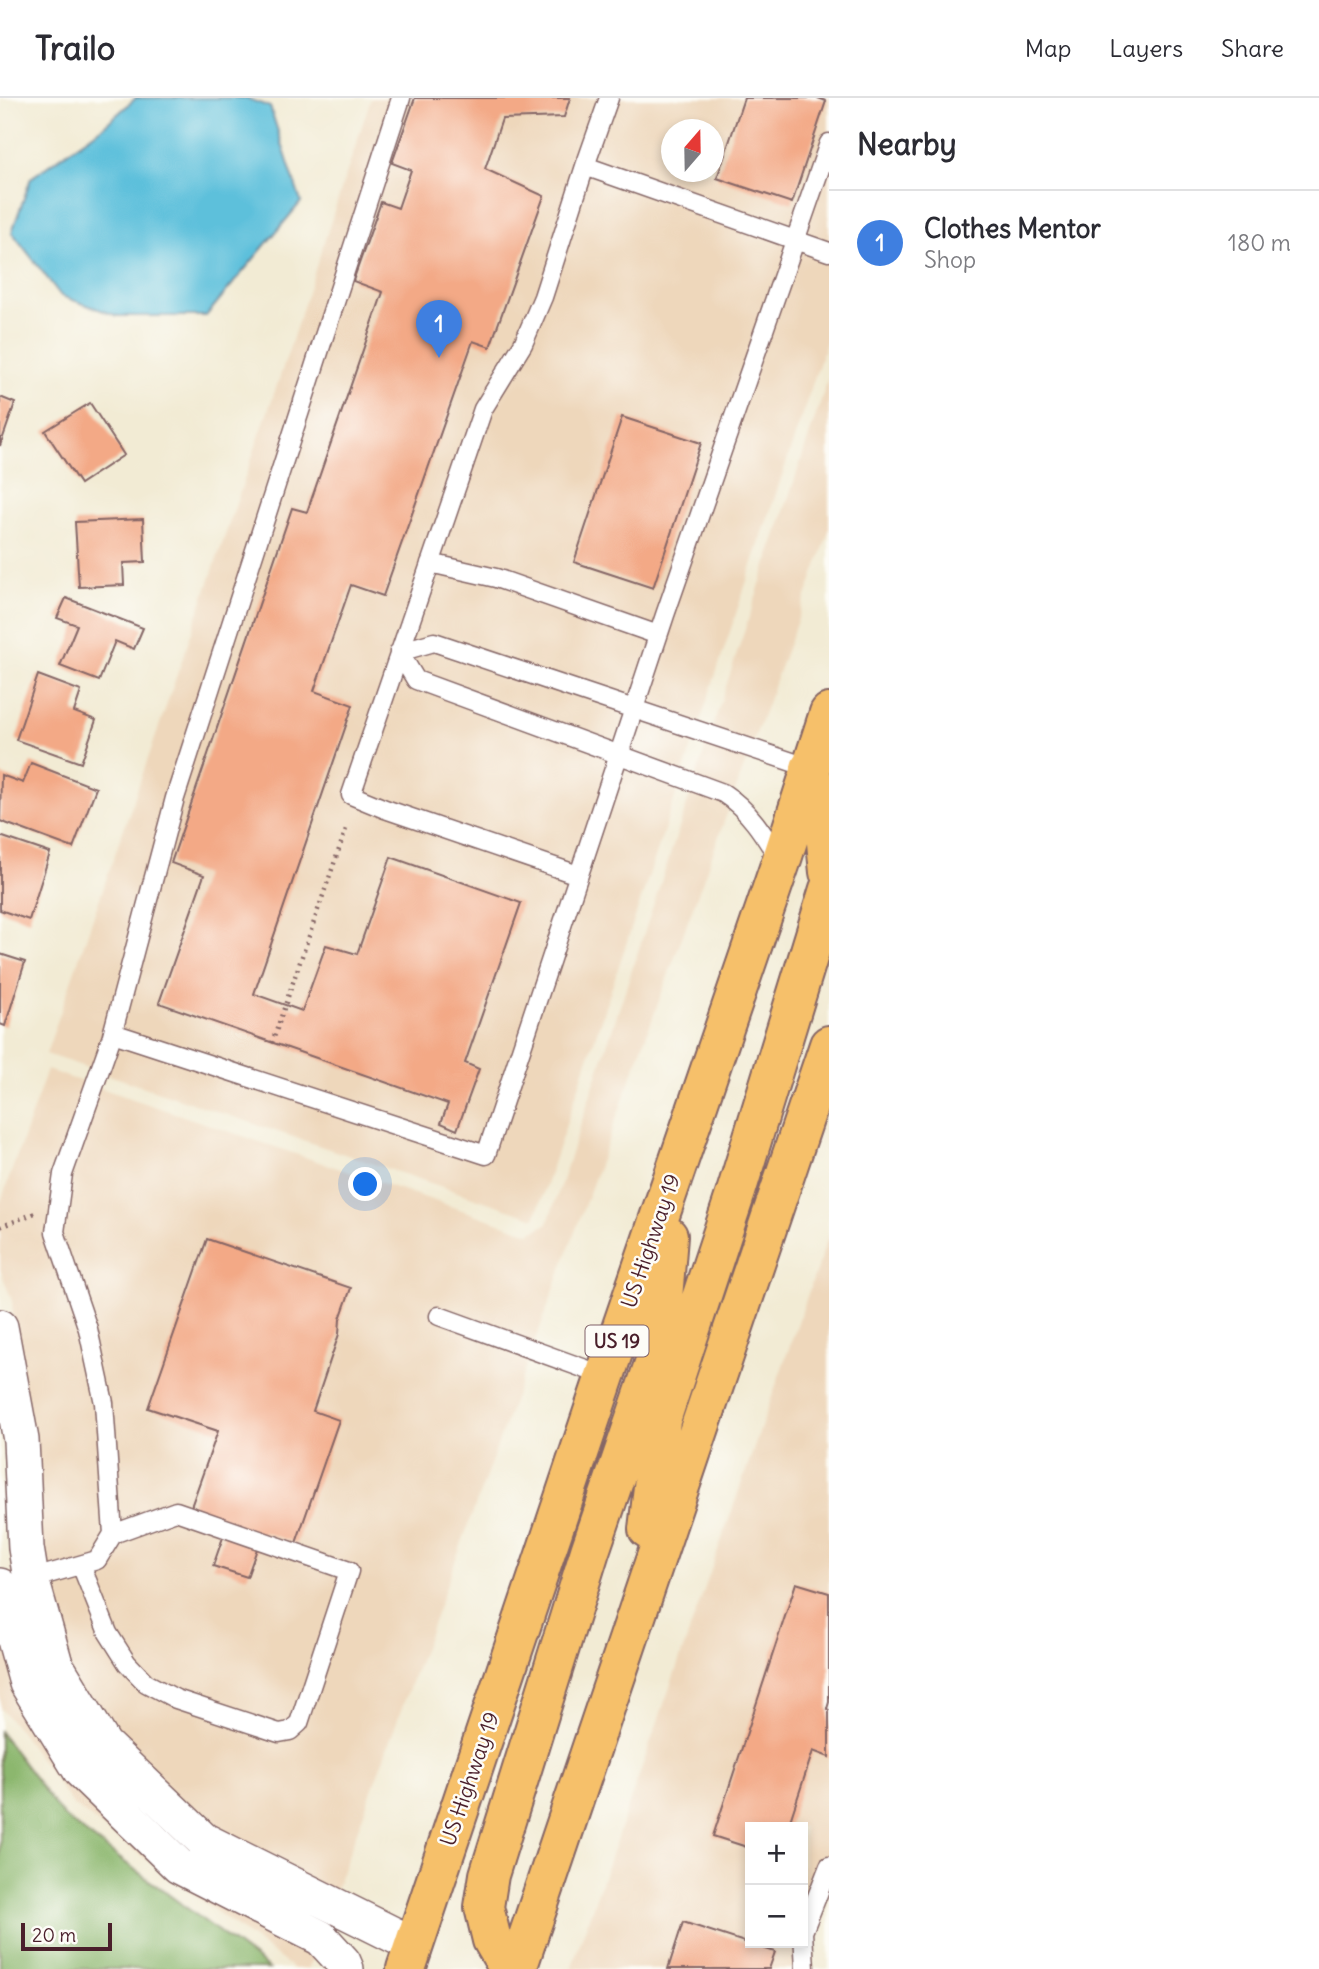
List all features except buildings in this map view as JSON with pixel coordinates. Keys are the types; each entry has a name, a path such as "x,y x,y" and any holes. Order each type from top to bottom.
{"highway":[{"name":"US Highway 19","path":"416,1961 605,1376 781,862 829,713"},
{"path":"810,768 825,832 829,872"},
{"path":"640,1604 661,1420 737,1189 829,889"},
{"path":"517,1969 829,1045"},
{"path":"509,1969 492,1940 484,1907 489,1875 590,1551 659,1349 673,1178"}],"street":[{"path":"0,1327 21,1440 26,1548 16,1582 27,1682 81,1771 179,1866 321,1938 346,1969"},
{"path":"16,1582 55,1664 104,1745 203,1840 416,1961"}],"lane":[{"path":"16,1582 97,1560 113,1534 104,1403 88,1329 55,1233 63,1174 112,1035 175,797 401,98"},
{"path":"579,875 351,795 483,409 523,344 543,297 584,166 609,98"},
{"path":"112,1035 113,1033 486,1155 658,635 829,144"},
{"path":"584,166 829,252"},
{"path":"430,563 496,578 658,635"},
{"path":"399,652 435,642 810,768"},
{"path":"399,652 416,680 723,793 739,803 781,862"},
{"path":"439,1316 605,1376"},
{"path":"81,1565 108,1633 127,1663 146,1684 176,1699 279,1733 290,1731 299,1723 349,1571 176,1511 113,1534"},
{"path":"805,1969 803,1933 829,1866"}],"path":[{"path":"272,1042 346,829"},
{"path":"0,1227 59,1203"}],"shaded area":[{"path":"371,98 829,98 829,334 535,1218 46,1054 287,356"},
{"path":"829,376 829,531 332,1900 203,1840 55,1664 21,1430 12,1301 0,1269 0,1204 47,1070 530,1233 548,1223"},
{"path":"829,1234 829,1860 816,1893 812,1969 571,1969"},
{"path":"0,1586 179,1866 321,1938 308,1969 294,1969 73,1805 0,1708"}],"green space":[{"path":"0,1732 64,1817 269,1969 0,1969"}],"water":[{"path":"136,98 246,98 270,107 301,202 206,316 118,316 61,296 12,232 31,178 104,126"}],"place":[{"name":"Clothes Mentor","path":"439,358"}]}
